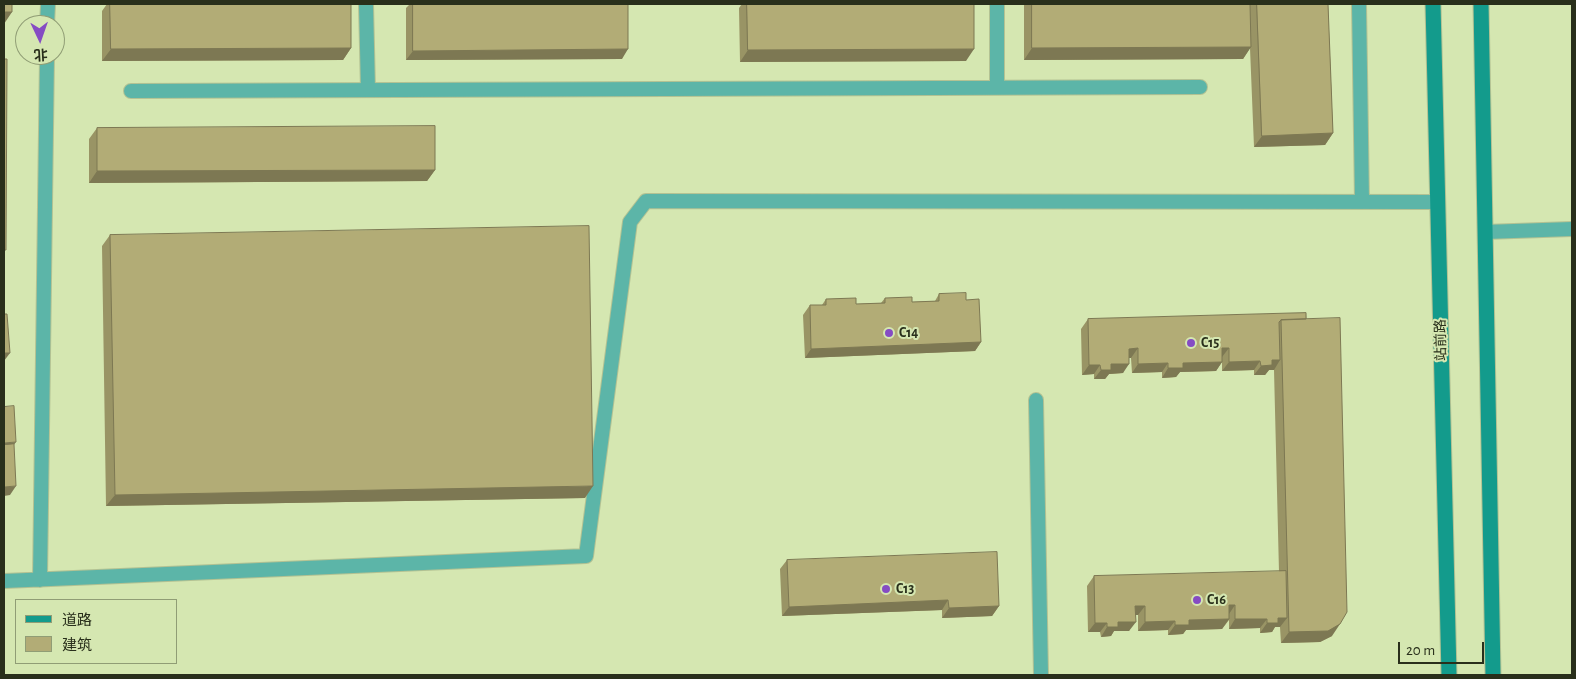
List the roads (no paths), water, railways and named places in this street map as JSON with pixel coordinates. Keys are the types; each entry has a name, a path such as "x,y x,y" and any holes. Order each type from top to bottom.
{"street":[{"name":"站前路","path":"1433,4 1449,675"},
{"path":"1481,4 1493,675"}],"lane":[{"path":"366,4 368,90"},
{"path":"997,4 997,88"},
{"path":"1359,4 1362,202"},
{"path":"40,580 47,65"},
{"path":"131,91 1200,87"},
{"path":"4,581 586,556 630,222 646,201 1438,202"},
{"path":"1485,232 1572,229"},
{"path":"1036,400 1041,675"}],"place":[{"name":"C14","path":"889,333"},
{"name":"C15","path":"1191,343"},
{"name":"C13","path":"886,589"},
{"name":"C16","path":"1197,600"}]}
